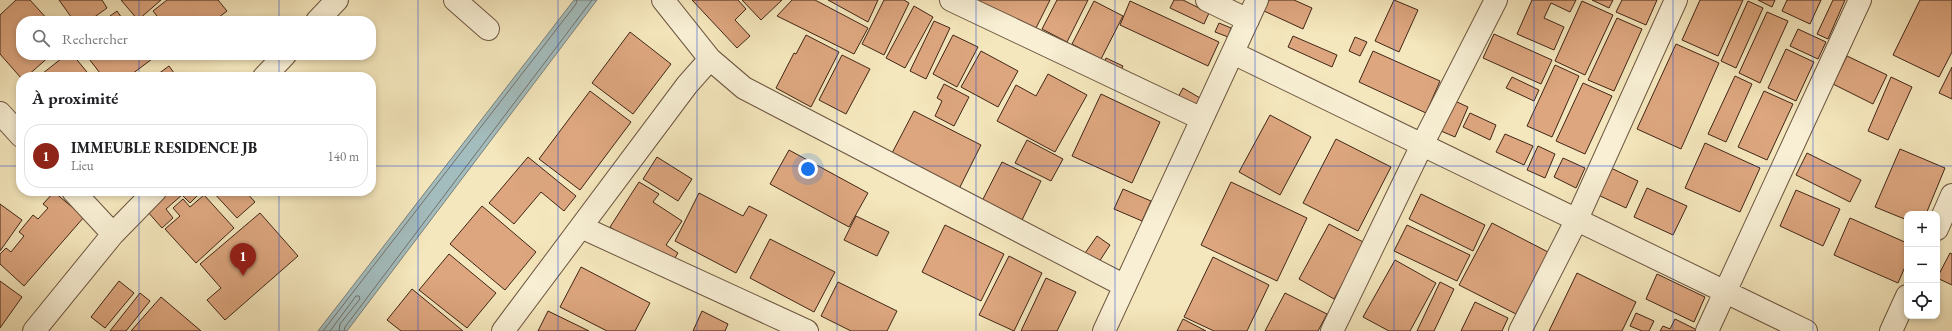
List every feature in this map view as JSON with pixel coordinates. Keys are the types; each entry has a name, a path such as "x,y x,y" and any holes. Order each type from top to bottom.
{"street":[{"path":"322,16 337,0"},
{"path":"455,0 488,29"},
{"path":"663,0 710,59 744,88 1125,286"},
{"path":"951,0 1202,119"},
{"path":"1207,0 1248,20"},
{"path":"1104,331 1258,0"},
{"path":"1332,331 1422,145 1496,0"},
{"path":"1520,331 1577,219 1676,0"},
{"path":"1707,331 1860,0"},
{"path":"1233,53 1806,331"},
{"path":"503,331 687,85 710,59"},
{"path":"269,72 280,60"},
{"path":"0,113 16,131"},
{"path":"1940,221 1952,195"},
{"path":"78,196 113,234"},
{"path":"34,331 113,234 149,196"},
{"path":"581,227 807,331"},
{"path":"1891,331 1904,303"}],"water":[{"path":"574,0 597,0 347,331 318,331"}],"building":[{"path":"16,0 30,0 44,16 16,16 16,60 45,60 32,72 16,72 0,54 0,15"},
{"path":"59,0 102,0 107,8 96,16 70,16"},
{"path":"121,0 161,0 143,16 135,16"},
{"path":"167,0 218,0 227,11 220,16 157,16 153,11"},
{"path":"692,0 738,0 746,9 735,20 750,36 737,48"},
{"path":"742,0 782,0 761,20"},
{"path":"792,0 815,0 868,28 854,54 777,16"},
{"path":"828,0 878,0 868,22"},
{"path":"884,0 904,0 909,3 884,55 862,44"},
{"path":"975,0 1050,0 1035,30"},
{"path":"1057,0 1088,0 1067,42 1042,29"},
{"path":"1174,0 1183,0 1209,13 1204,24 1170,8"},
{"path":"1269,0 1294,0 1312,8 1303,29 1264,11"},
{"path":"1394,0 1418,10 1399,52 1375,41"},
{"path":"1532,0 1576,0 1570,12 1551,3 1544,18 1564,27 1554,50 1517,34"},
{"path":"1592,0 1613,0 1609,8"},
{"path":"1622,0 1657,0 1646,25 1616,12"},
{"path":"1700,0 1743,0 1718,56 1682,40"},
{"path":"1758,0 1775,0 1772,7"},
{"path":"1787,0 1821,0 1810,24 1782,11"},
{"path":"1833,0 1845,0 1828,39 1817,34"},
{"path":"1920,0 1952,0 1952,52 1939,77 1893,55"},
{"path":"1094,1 1123,16 1101,59 1072,44"},
{"path":"1130,1 1219,42 1208,66 1120,25"},
{"path":"1582,1 1613,15 1585,75 1555,61"},
{"path":"1748,1 1763,8 1736,68 1721,61"},
{"path":"914,6 933,17 905,68 886,58"},
{"path":"117,11 120,16 110,16"},
{"path":"1767,12 1788,21 1760,83 1739,73"},
{"path":"1617,18 1642,29 1614,91 1588,80"},
{"path":"934,21 950,28 926,79 910,71"},
{"path":"1219,23 1231,28 1228,37 1215,32"},
{"path":"1798,29 1826,42 1818,59 1790,46"},
{"path":"630,32 671,64 633,114 592,83"},
{"path":"1494,34 1552,60 1541,84 1483,58"},
{"path":"806,35 839,52 811,107 776,88 794,53 796,54"},
{"path":"953,35 978,47 957,87 933,74"},
{"path":"1293,36 1337,55 1332,67 1288,47"},
{"path":"1355,37 1367,42 1360,56 1349,51"},
{"path":"1676,44 1719,63 1681,149 1637,129"},
{"path":"1786,49 1814,62 1796,101 1768,88"},
{"path":"981,51 1018,71 998,107 961,87"},
{"path":"1373,51 1440,81 1426,113 1359,82"},
{"path":"842,55 870,69 846,114 819,100"},
{"path":"1847,56 1887,75 1873,104 1833,84"},
{"path":"1106,58 1123,66 1118,76 1102,68"},
{"path":"60,60 77,60 87,72 44,72"},
{"path":"90,60 151,60 135,72 99,72"},
{"path":"1555,65 1579,76 1552,137 1527,126"},
{"path":"169,66 173,72 161,72"},
{"path":"1952,67 1952,99 1939,93"},
{"path":"1048,74 1087,95 1055,152 997,121 1016,85 1036,96"},
{"path":"1735,76 1752,84 1726,142 1708,134"},
{"path":"1512,77 1539,90 1534,101 1506,88"},
{"path":"1891,77 1912,87 1888,140 1868,131"},
{"path":"1583,83 1612,96 1585,154 1556,141"},
{"path":"944,84 969,97 954,126 935,116 942,101 937,98"},
{"path":"1183,88 1200,98 1194,110 1176,101"},
{"path":"590,91 631,122 580,190 539,159"},
{"path":"1764,91 1793,104 1767,160 1738,147"},
{"path":"1101,94 1160,122 1132,183 1072,156"},
{"path":"1455,101 1468,107 1455,137 1441,131"},
{"path":"914,111 981,145 959,189 891,155"},
{"path":"1470,113 1496,125 1490,140 1463,127"},
{"path":"1270,115 1311,137 1280,195 1239,172"},
{"path":"1505,134 1533,146 1524,165 1496,152"},
{"path":"1336,139 1391,167 1358,231 1303,203"},
{"path":"1027,140 1063,159 1051,181 1015,163"},
{"path":"1705,143 1760,168 1740,212 1685,188"},
{"path":"1538,146 1555,154 1545,178 1527,170"},
{"path":"1900,149 1945,168 1927,211 1904,211 1904,219 1875,207"},
{"path":"789,150 868,193 849,227 770,184"},
{"path":"1807,153 1861,180 1850,202 1796,175"},
{"path":"528,157 576,196 564,211 541,192 514,224 489,203"},
{"path":"657,157 692,179 678,201 643,179"},
{"path":"1563,158 1585,168 1576,188 1554,177"},
{"path":"1002,162 1041,181 1022,220 982,201"},
{"path":"1609,167 1638,181 1626,208 1596,194"},
{"path":"639,182 659,194 653,202 682,221 666,245 678,253 670,266 610,227"},
{"path":"1231,182 1307,218 1277,281 1201,245"},
{"path":"1647,188 1687,206 1673,235 1634,217"},
{"path":"1123,189 1151,201 1142,221 1114,209"},
{"path":"1796,190 1840,209 1823,246 1780,226"},
{"path":"699,193 743,216 749,206 767,215 736,273 675,241"},
{"path":"1421,194 1485,225 1473,251 1409,219"},
{"path":"50,196 59,196 84,217 24,286 0,264 0,254 6,248 11,252 24,236 19,232 33,215 38,219 48,208 43,204"},
{"path":"164,196 181,196 166,209 173,218 162,228 147,211"},
{"path":"183,196 197,196 190,203"},
{"path":"203,196 205,196 234,228 196,263 165,229 180,216 173,208 183,199 190,207"},
{"path":"217,196 250,196 255,202 237,218"},
{"path":"0,204 22,220 0,251"},
{"path":"482,206 536,252 505,290 450,244"},
{"path":"260,213 298,256 225,320 207,300 221,288 200,264"},
{"path":"856,216 889,232 877,256 844,240"},
{"path":"1850,218 1904,242 1904,269 1898,283 1834,255"},
{"path":"1492,223 1548,252 1516,314 1459,285"},
{"path":"1329,224 1365,243 1334,299 1299,279"},
{"path":"945,225 1004,254 981,301 922,272"},
{"path":"1407,225 1470,255 1457,281 1394,251"},
{"path":"1097,236 1110,245 1097,265 1083,256"},
{"path":"770,239 835,272 814,312 750,278"},
{"path":"1950,253 1952,254 1952,285 1940,279 1940,272"},
{"path":"449,254 496,293 467,328 419,290"},
{"path":"1009,256 1042,273 1014,331 979,315"},
{"path":"1213,257 1269,285 1247,331 1214,331 1184,317"},
{"path":"1395,260 1436,283 1410,331 1389,331 1363,317"},
{"path":"581,267 650,303 635,331 607,331 560,307"},
{"path":"1577,273 1636,302 1622,331 1549,331"},
{"path":"1657,274 1705,297 1694,322 1646,299"},
{"path":"1046,278 1076,292 1057,331 1021,331"},
{"path":"0,281 22,297 0,328"},
{"path":"119,281 134,293 105,328 91,317"},
{"path":"838,282 897,311 887,331 851,331 821,316"},
{"path":"1440,282 1454,289 1434,331 1417,331"},
{"path":"412,289 463,331 401,331 387,320"},
{"path":"140,293 150,301 126,331 110,331"},
{"path":"1285,293 1327,314 1318,331 1265,331"},
{"path":"161,297 201,331 131,331"},
{"path":"1475,302 1508,318 1502,331 1461,331"},
{"path":"548,311 589,331 538,331"},
{"path":"702,311 728,324 725,331 693,331"},
{"path":"1636,313 1654,321 1649,331 1642,331 1630,326"},
{"path":"1183,319 1206,331 1177,331"},
{"path":"1675,319 1699,331 1660,331 1663,326 1670,329"}],"place":[{"name":"IMMEUBLE RESIDENCE JB","path":"243,276"}]}
